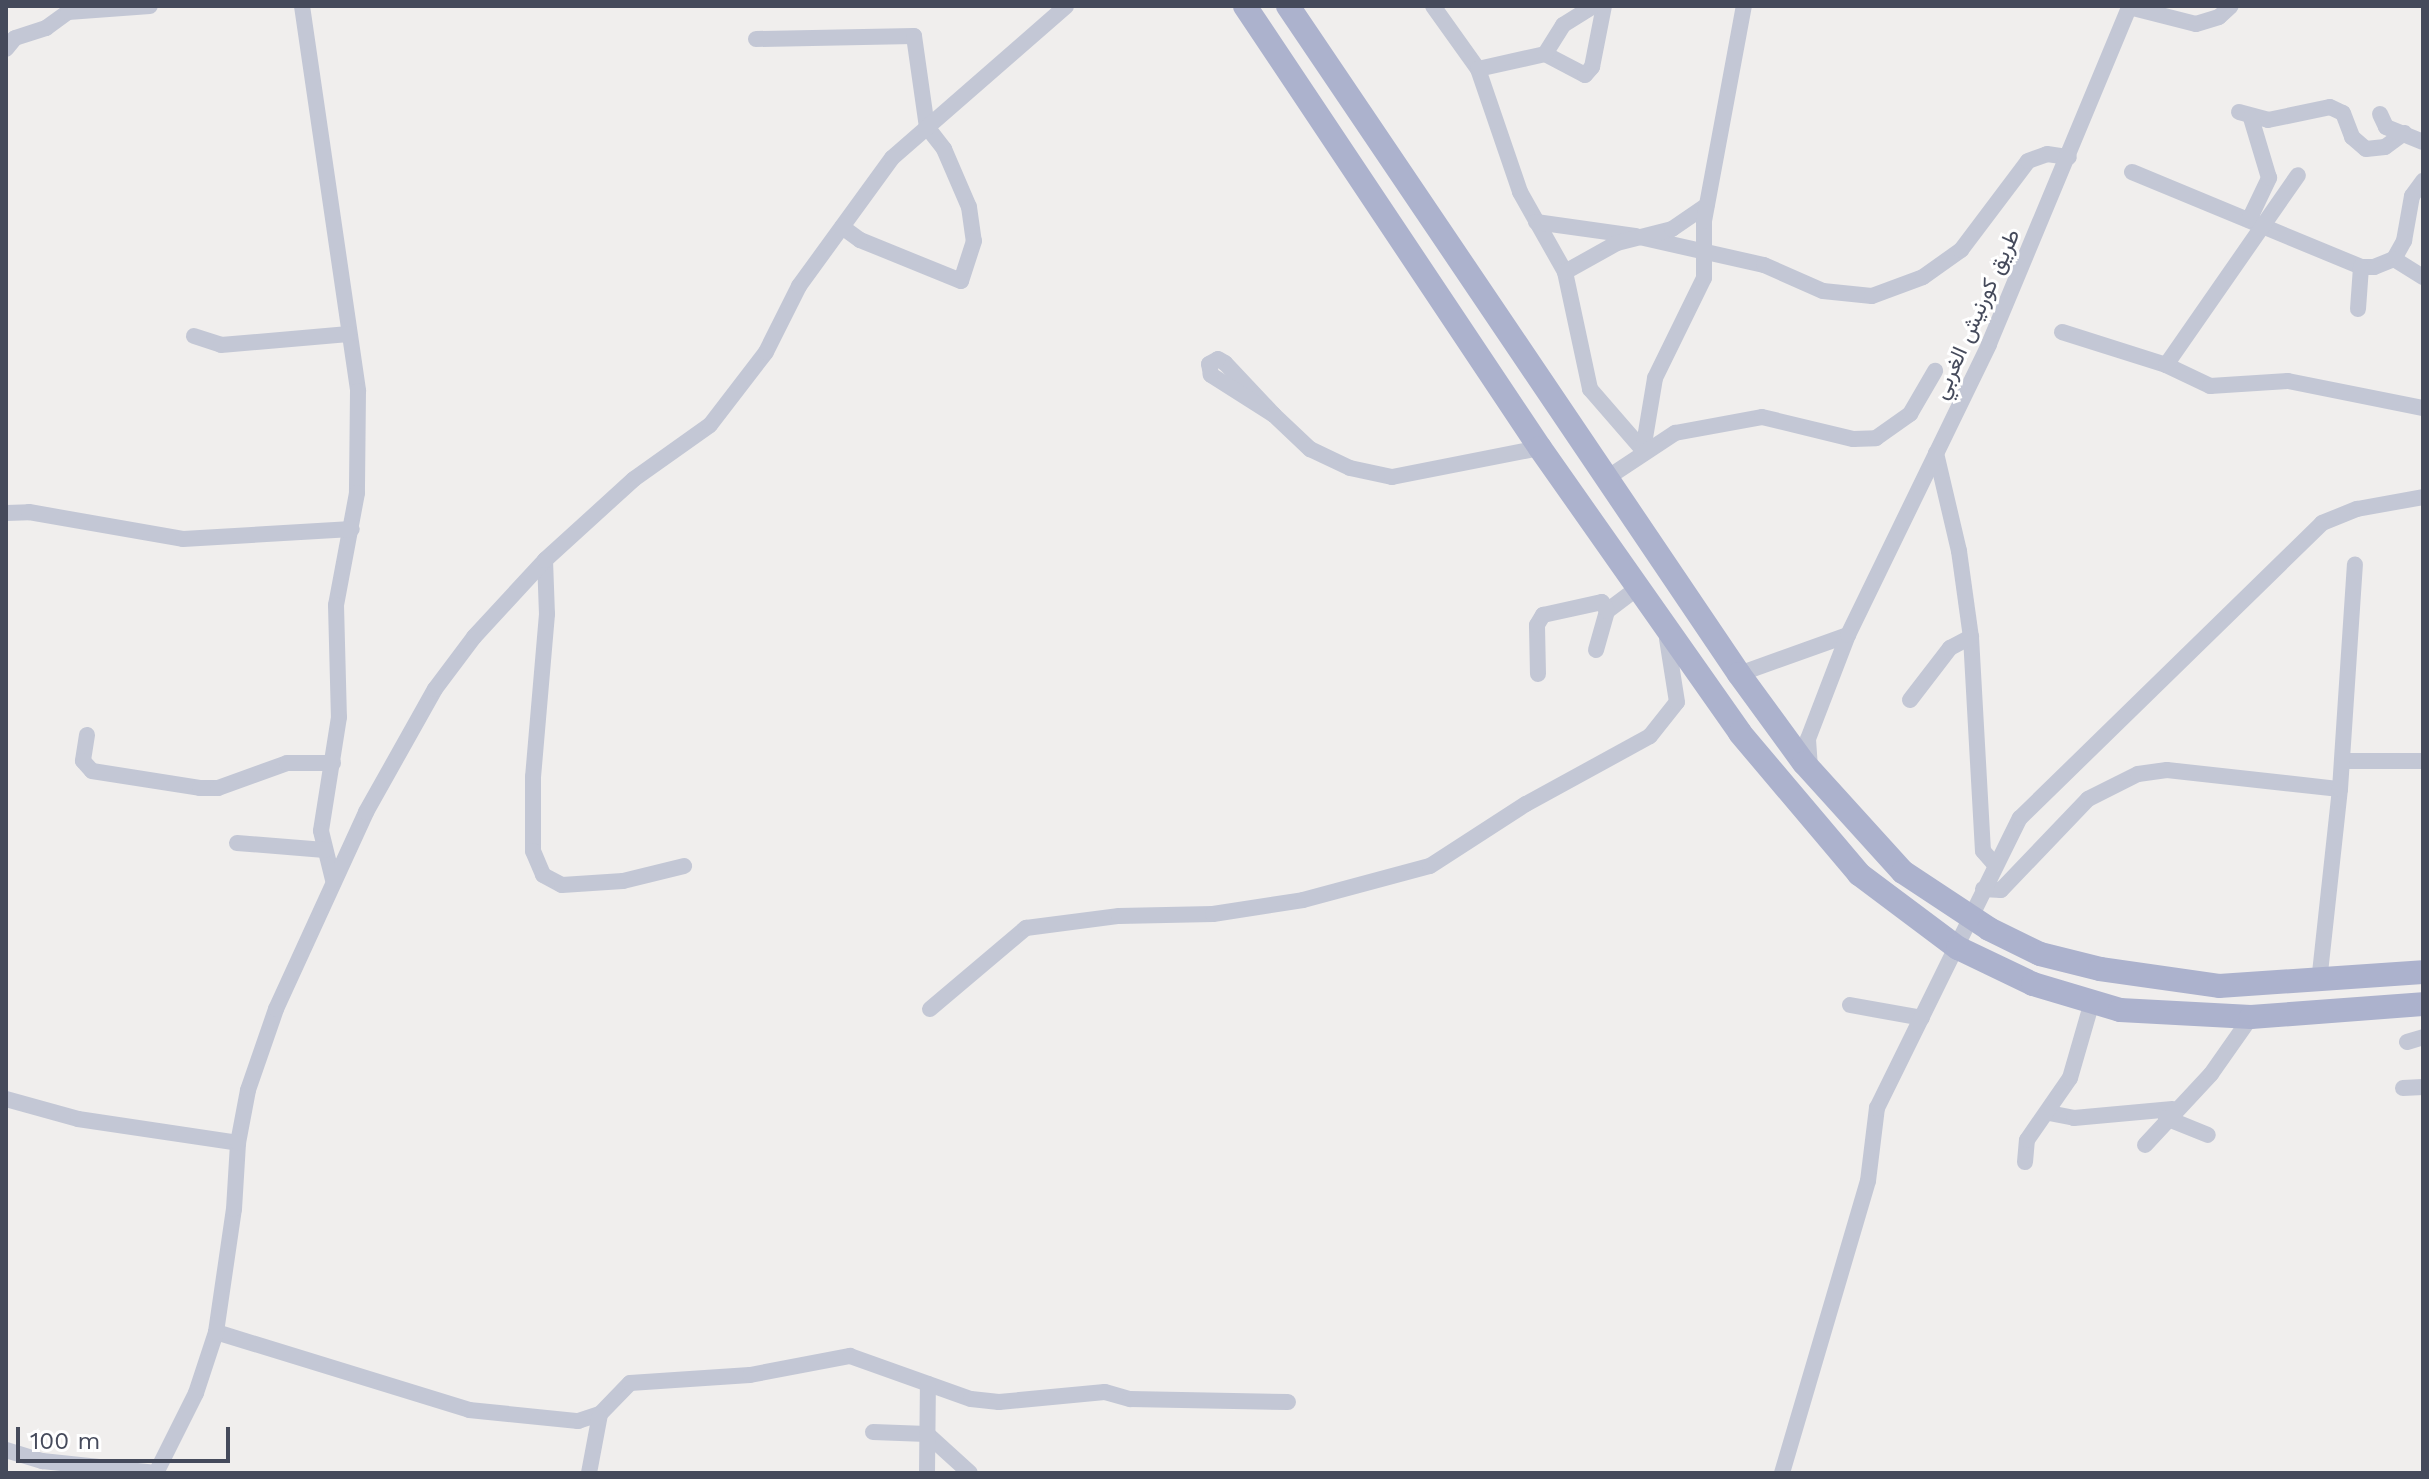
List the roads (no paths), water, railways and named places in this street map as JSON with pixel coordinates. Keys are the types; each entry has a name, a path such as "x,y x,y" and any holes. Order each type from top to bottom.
{"main road":[{"path":"1245,6 1540,448 1640,586 1740,733 1859,874 1958,948 2033,984 2135,1012 2251,1017 2423,1004"},
{"path":"1288,6 1739,674 1810,770 1903,872 1969,916 2040,954 2100,969 2219,986 2319,982 2423,972"}],"street":[{"path":"6,49 15,38 46,28 68,12 150,6"},
{"path":"302,6 358,391 352,529 336,605 340,704 321,831 333,880"},
{"path":"6,1450 42,1461 156,1473 196,1393 216,1332 234,1209 238,1143 248,1090 276,1009 333,880 435,689 474,637 545,560 634,479 710,425 766,352 799,286 892,158 1066,6"},
{"path":"1433,6 1478,69 1520,192 1565,272 1588,383 1643,450"},
{"path":"1545,54 1563,25 1594,6"},
{"path":"1478,69 1545,54 1585,75 1592,67 1604,6"},
{"path":"1643,450 1655,378 1701,290 1707,205 1744,6"},
{"path":"2129,6 2196,24 2219,17 2231,6"},
{"name":"طريق كورنيش الغربي","path":"1810,770 1808,739 1848,635 1936,453 2069,157 2129,6"},
{"path":"756,39 914,36 927,127 953,165 969,207 974,241 961,281 860,240 842,227"},
{"path":"2256,223 2269,178 2245,115 2287,118 2330,107 2343,113 2358,146 2376,150 2404,133"},
{"path":"2380,114 2386,127 2423,142"},
{"path":"1536,222 1635,236 1705,255 1764,265 1823,291 1872,296 1923,277 1961,250 2028,161 2047,154 2069,157"},
{"path":"2132,172 2361,267 2394,259 2423,277"},
{"path":"2166,365 2256,223 2298,175"},
{"path":"2394,259 2404,241 2412,196 2423,181"},
{"path":"1565,272 1635,236 1672,229 1707,205"},
{"path":"2358,309 2361,267"},
{"path":"2062,332 2166,365 2210,386 2288,381 2423,408"},
{"path":"194,336 221,345 349,334"},
{"path":"1607,478 1643,450 1685,430 1762,417 1853,439 1876,438 1910,414 1935,371"},
{"path":"1274,415 1310,449 1350,468 1392,477 1540,448"},
{"path":"1936,453 1959,551 1971,637 1983,851 1995,865"},
{"path":"1782,1473 1868,1181 1877,1108 1958,948 1969,916 1995,865 2031,807 2226,622 2322,523 2357,509 2423,497"},
{"path":"6,513 29,512 195,540 352,529"},
{"path":"545,560 547,614 533,777 533,851 543,875 562,885 623,881 684,866"},
{"path":"2319,982 2340,789 2355,564"},
{"path":"1596,650 1607,611 1640,586"},
{"path":"1538,674 1537,625 1543,615 1602,602 1607,611"},
{"path":"930,1009 1026,928 1119,916 1213,914 1303,900 1430,866 1526,804 1650,736 1677,702 1662,618"},
{"path":"1739,674 1848,635"},
{"path":"1910,700 1950,648 1971,637"},
{"path":"87,735 83,761 92,771 200,788 218,788 287,763 333,763"},
{"path":"2342,761 2423,761"},
{"path":"1983,889 2001,890 2088,799 2138,774 2167,770 2340,789"},
{"path":"237,843 325,850"},
{"path":"2025,1162 2027,1140 2049,1113 2070,1078 2092,1002"},
{"path":"1850,1005 1922,1018"},
{"path":"2145,1145 2169,1114 2211,1074 2251,1017"},
{"path":"2403,1088 2423,1087"},
{"path":"6,1099 78,1119 238,1143"},
{"path":"2049,1113 2074,1118 2169,1114 2208,1135"},
{"path":"216,1332 469,1410 578,1421 600,1414 630,1383 750,1375 850,1356 928,1384 999,1402 1105,1392 1130,1399 1288,1402"},
{"path":"927,1473 928,1384"},
{"path":"589,1473 600,1414"},
{"path":"873,1432 927,1434 970,1473"}]}
